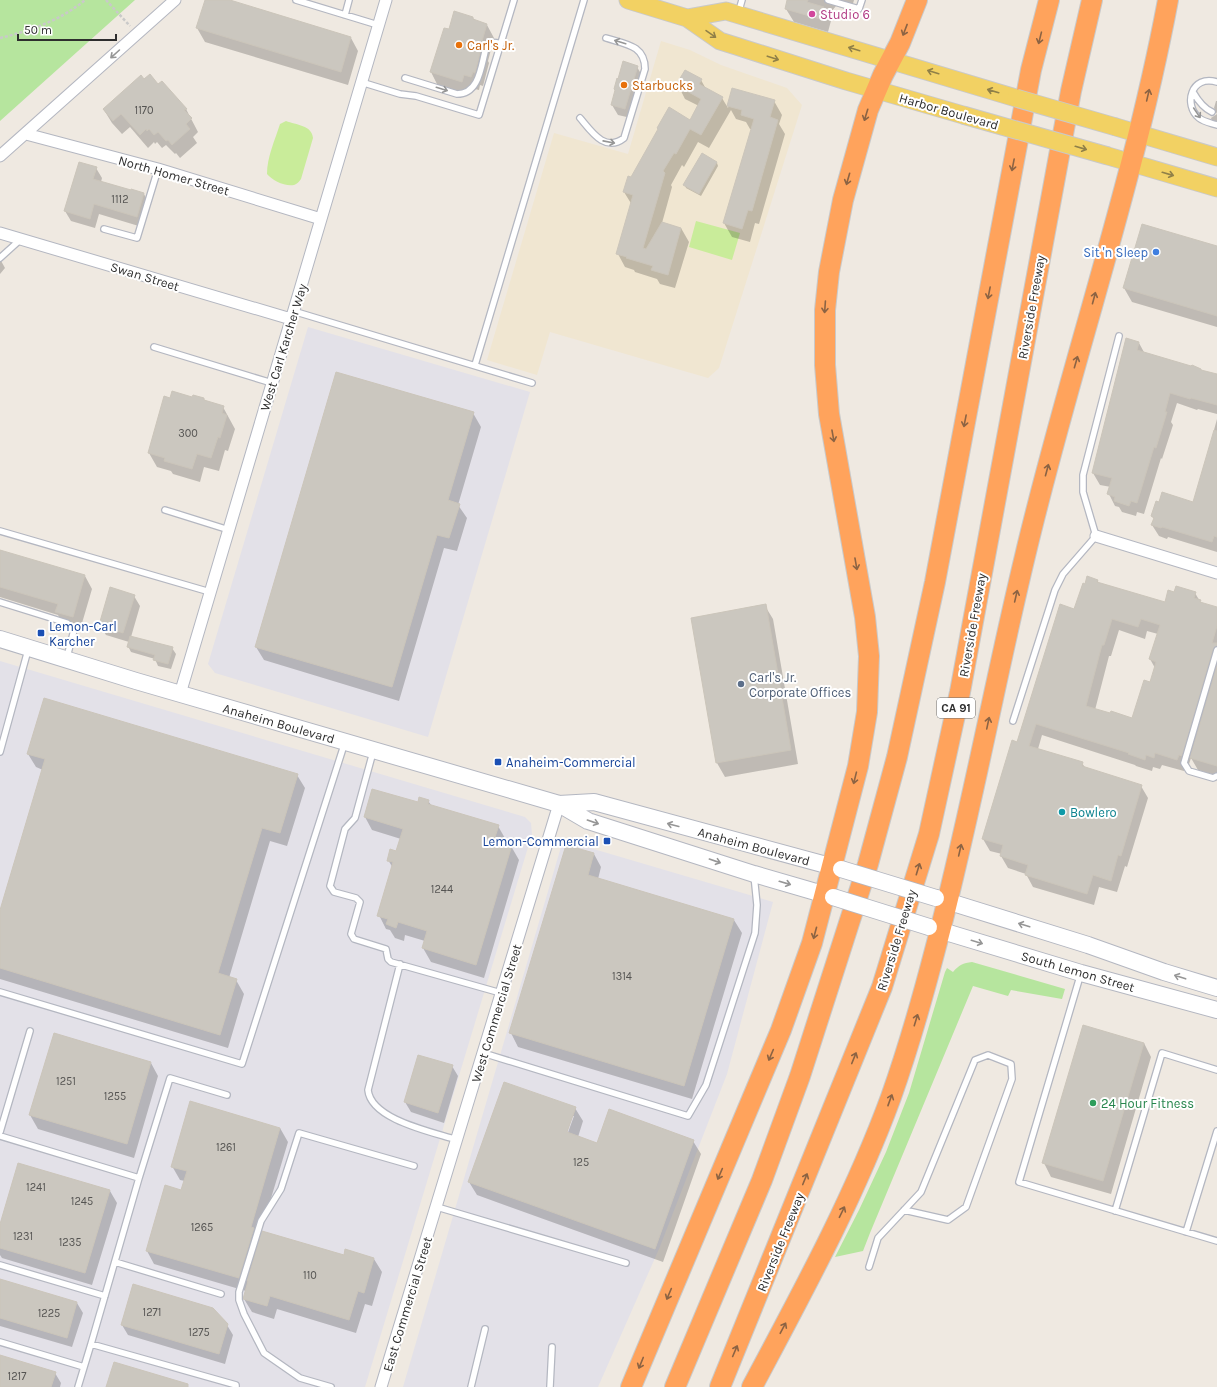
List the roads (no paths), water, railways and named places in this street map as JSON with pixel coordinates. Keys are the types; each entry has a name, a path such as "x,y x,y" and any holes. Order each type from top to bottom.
{"highway":[{"path":"631,1387 781,1030 829,896 837,868 863,740 867,712 869,656 865,616 829,414 825,365 825,310 829,272 843,200 868,110 900,43 917,0"},
{"path":"675,1387 762,1180 800,1076 868,864 895,765 935,582 1031,70 1049,0"},
{"name":"Riverside Freeway","path":"720,1387 882,987 928,834 960,692 1071,91 1092,0"},
{"path":"752,1387 840,1216 876,1137 905,1057 919,1009 935,929 1026,550 1068,389 1084,336 1139,133 1168,0"}],"main road":[{"name":"Harbor Boulevard","path":"635,1 688,18 720,41 877,90 1217,188"},
{"name":"Harbor Boulevard","path":"688,18 740,7 891,60 1217,157"}],"street":[{"path":"0,156 175,0"},
{"name":"West Carl Karcher Way","path":"180,694 386,0"},
{"name":"North Homer Street","path":"26,134 158,169 321,219"},
{"name":"Swan Street","path":"0,233 292,315"},
{"path":"1096,536 1217,573"},
{"name":"Anaheim Boulevard","path":"0,640 559,804 588,821 754,874 935,929"},
{"name":"Anaheim Boulevard","path":"559,804 594,802 651,819 837,868 942,900"},
{"name":"West Commercial Street","path":"432,1222 559,804"},
{"name":"South Lemon Street","path":"942,900 1088,945 1164,972 1217,988"},
{"name":"South Lemon Street","path":"935,929 1081,973 1217,1010"},
{"name":"East Commercial Street","path":"382,1387 432,1222"}],"lane":[{"path":"296,0 378,25"},
{"path":"345,15 349,0"},
{"path":"361,82 400,94 416,96 479,115 514,0"},
{"path":"475,365 584,0"},
{"path":"828,0 859,9 862,0"},
{"path":"580,118 594,134 605,142 612,144 619,142 624,138 645,69 645,62 637,49 606,38"},
{"path":"405,78 457,94 463,94 473,88 489,43 494,42 501,44"},
{"path":"1217,82 1212,80 1202,81 1195,88 1191,96 1193,110 1198,117 1206,122 1217,125"},
{"path":"1193,92 1198,100 1212,112"},
{"path":"104,229 137,238 158,169"},
{"path":"0,258 21,239"},
{"path":"292,315 532,382"},
{"path":"1013,721 1054,590 1063,574 1096,536 1083,492 1083,475 1118,336"},
{"path":"154,347 272,383"},
{"path":"165,510 229,530"},
{"path":"0,531 210,592"},
{"path":"0,602 67,622 74,630 66,660"},
{"path":"0,752 29,648"},
{"path":"1217,650 1184,762 1189,771 1212,778 1217,776"},
{"path":"0,992 242,1064 345,742"},
{"path":"373,750 355,818 345,829 330,886 334,892 356,898 360,902 351,934 354,938 386,949 388,960 501,993"},
{"path":"483,1053 688,1116 706,1085 755,933 757,905 754,874"},
{"path":"400,964 368,1090 369,1098 382,1110 398,1121 457,1140"},
{"path":"1081,973 1019,1182 1217,1241"},
{"path":"0,1132 30,1031"},
{"path":"1116,1211 1162,1053 1217,1070"},
{"path":"869,1267 878,1238 904,1210 921,1192 975,1060 988,1055 1010,1064 1012,1079 966,1207 948,1220 904,1210"},
{"path":"78,1387 170,1078 227,1095"},
{"path":"1186,1232 1217,1131"},
{"path":"331,1387 300,1378 264,1353 244,1314 239,1300 239,1292 261,1221 281,1189 299,1133 414,1166"},
{"path":"0,1136 139,1178"},
{"path":"437,1207 626,1263"},
{"path":"115,1262 221,1294"},
{"path":"0,1265 105,1296"},
{"path":"470,1387 485,1329"},
{"path":"0,1342 84,1367"},
{"path":"92,1344 236,1384 236,1387"},
{"path":"550,1387 552,1347"}],"place":[{"name":"Studio 6","path":"812,14"},
{"name":"Carl's Jr.","path":"459,45"},
{"name":"Starbucks","path":"624,85"},
{"name":"Sit 'n Sleep","path":"1156,252"},
{"name":"Lemon-Carl Karcher","path":"41,633"},
{"name":"Carl's Jr. Corporate Offices","path":"741,684"},
{"name":"Anaheim-Commercial","path":"498,762"},
{"name":"Bowlero","path":"1062,812"},
{"name":"Lemon-Commercial","path":"607,841"},
{"name":"24 Hour Fitness","path":"1093,1103"}]}
